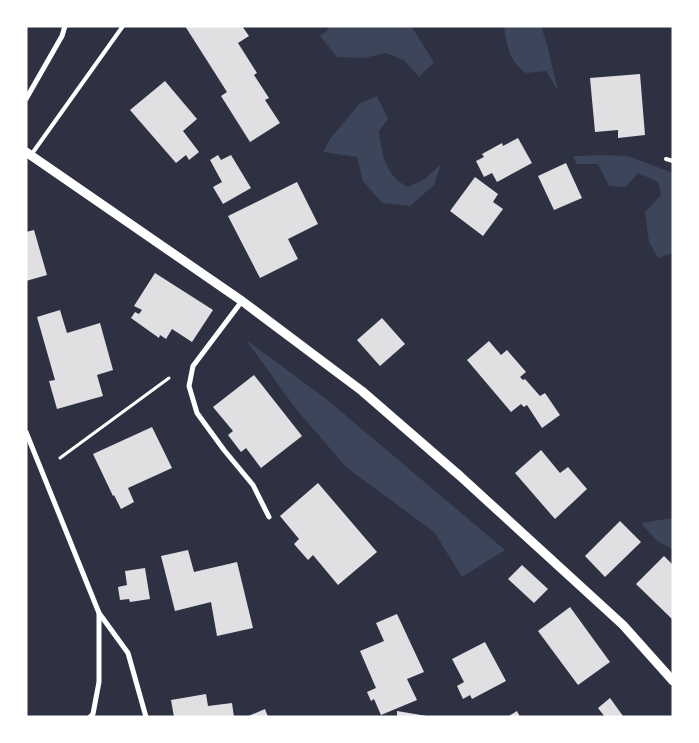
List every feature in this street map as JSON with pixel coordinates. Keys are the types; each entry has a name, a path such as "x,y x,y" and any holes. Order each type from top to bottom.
{"street":[{"path":"26,99 62,36 65,26"},
{"path":"28,154 242,301 362,391 460,476 623,625 673,681"},
{"path":"242,301 193,366 190,386 197,413 253,485 270,517"},
{"path":"26,432 44,471 99,613 128,653 146,717"},
{"path":"90,717 93,714 99,682 99,613"}],"lane":[{"path":"28,154 123,26"},
{"path":"666,158 673,161"}],"path":[{"path":"44,471 165,380 193,366"}],"shaded area":[{"path":"326,26 411,26 434,62 419,77 405,61 386,53 364,58 337,57 320,36 329,29"},
{"path":"504,26 541,26 558,91 546,71 526,73 516,64 506,40"},
{"path":"377,96 388,119 379,131 383,156 394,177 408,187 425,179 441,164 434,185 410,206 382,203 363,181 357,157 323,152 330,139 359,104"},
{"path":"573,156 628,156 673,173 673,253 658,258 649,242 645,212 661,195 658,182 638,173 626,187 609,186 598,164 577,164"},
{"path":"246,340 325,398 505,550 462,577 434,532 346,467 296,409"},
{"path":"673,518 673,549 657,541 641,523"}],"building":[{"path":"185,26 242,26 249,36 238,43 257,73 254,75 269,98 265,100 280,123 250,142 221,96 227,92"},
{"path":"640,74 645,135 618,138 618,130 595,132 590,78"},
{"path":"165,81 197,119 183,131 199,152 189,160 186,155 176,163 130,110"},
{"path":"518,138 532,163 497,182 492,173 484,177 476,161 484,157 482,154 502,143 503,146"},
{"path":"218,155 221,160 231,155 251,188 223,204 213,187 222,182 210,160"},
{"path":"566,163 582,198 554,210 538,176"},
{"path":"475,177 498,194 493,202 503,209 483,236 450,211"},
{"path":"297,182 318,224 288,239 298,259 260,278 228,216"},
{"path":"34,230 47,275 26,281 26,232"},
{"path":"155,273 213,310 192,342 172,329 166,339 160,335 159,338 131,318 135,312 139,314 142,310 134,306"},
{"path":"60,310 67,333 100,323 113,370 97,375 103,396 57,409 49,381 55,380 37,317"},
{"path":"382,318 405,344 380,366 357,340"},
{"path":"489,341 501,355 507,350 526,372 520,377 523,380 525,379 540,396 545,393 560,415 542,428 527,405 524,407 521,404 511,412 467,360"},
{"path":"254,375 302,436 261,468 246,448 241,452 228,435 233,431 213,407"},
{"path":"152,427 172,468 128,488 134,502 121,509 93,454"},
{"path":"541,450 560,473 568,467 587,489 555,519 515,473"},
{"path":"318,483 377,552 338,585 313,555 308,560 294,544 299,539 280,516"},
{"path":"620,521 641,542 605,577 585,556"},
{"path":"188,550 194,572 237,562 253,628 217,636 211,602 175,611 161,556"},
{"path":"664,556 673,565 673,620 636,584"},
{"path":"522,565 548,589 534,603 508,579"},
{"path":"145,568 150,599 130,602 129,599 120,600 118,587 127,585 125,571"},
{"path":"570,607 610,662 578,685 538,631"},
{"path":"397,614 424,672 407,679 417,700 381,715 374,699 371,701 367,692 376,688 360,651 384,641 376,623"},
{"path":"485,642 506,681 472,699 470,695 463,699 457,686 464,682 452,659"},
{"path":"206,694 208,706 232,703 234,717 174,717 171,700"},
{"path":"610,698 622,717 605,717 598,708"},
{"path":"265,709 268,717 246,717"},
{"path":"397,711 427,716 427,717 397,717"},
{"path":"517,711 520,717 507,717"}]}
